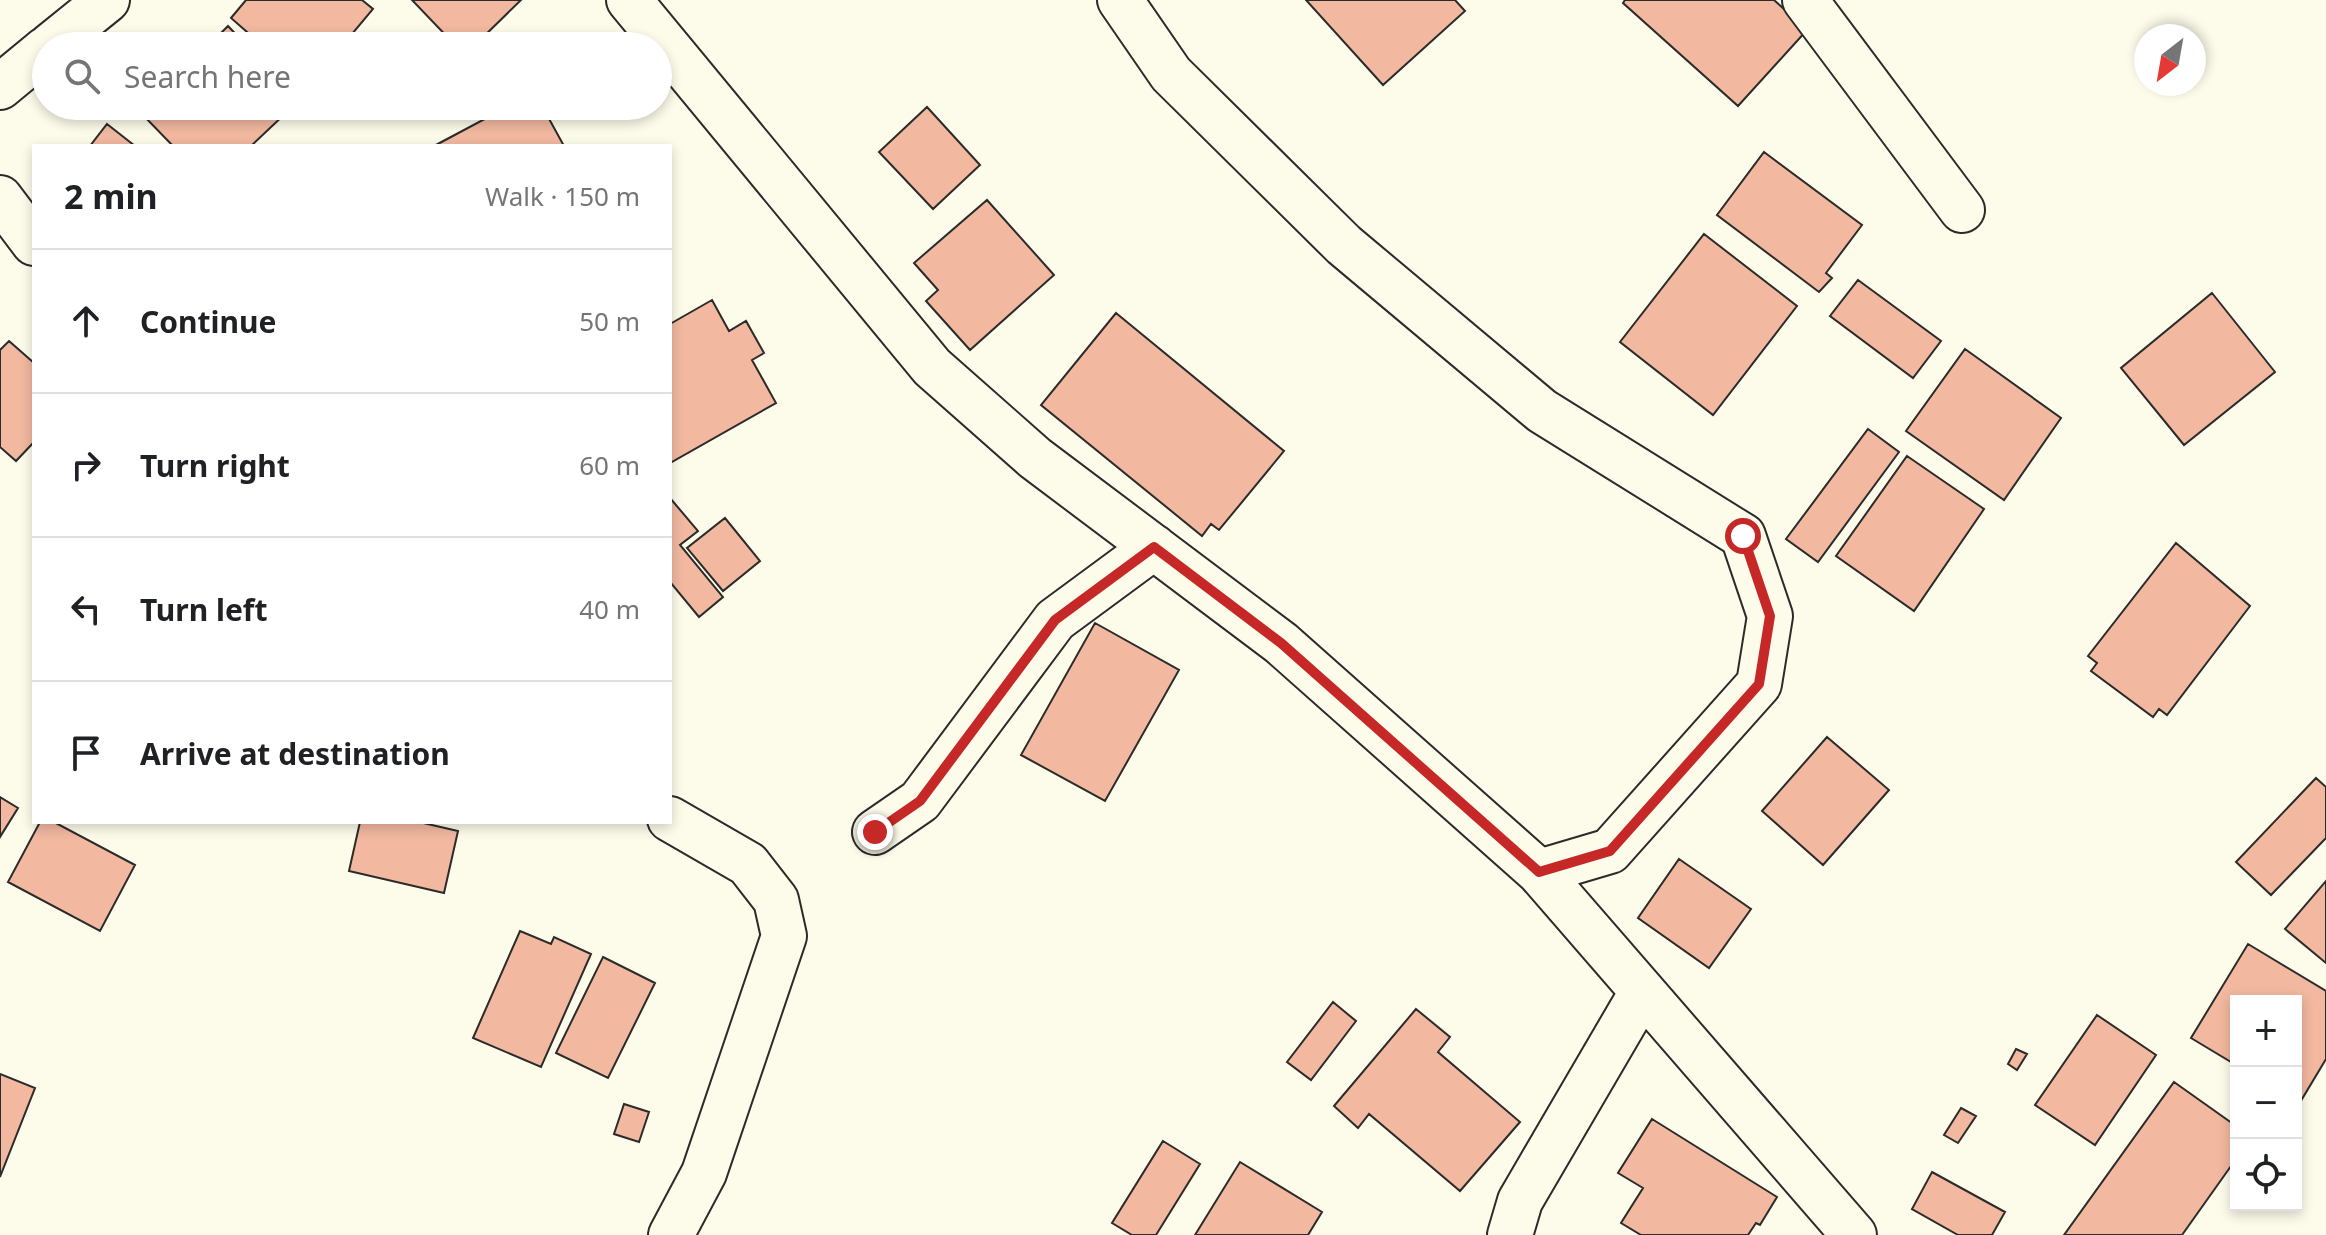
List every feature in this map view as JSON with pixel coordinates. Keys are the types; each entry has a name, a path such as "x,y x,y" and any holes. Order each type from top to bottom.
{"street":[{"path":"68,32 107,0"},
{"path":"629,0 655,32"},
{"path":"1120,0 1171,74 1344,245 1542,411 1743,536 1770,616 1759,684 1610,851 1539,872"},
{"path":"1805,0 1962,210"},
{"path":"672,52 932,367 1035,458 1281,643 1539,872 1854,1235"},
{"path":"0,87 32,61"},
{"path":"0,198 32,240"},
{"path":"875,832 920,801 1055,620 1154,547"},
{"path":"671,1235 704,1173 784,936 776,900 748,864 672,820"},
{"path":"1510,1235 1520,1201 1642,992"}],"building":[{"path":"246,0 362,0 373,9 354,32 247,32 231,18"},
{"path":"412,0 521,0 488,32 443,32"},
{"path":"1306,0 1455,0 1465,11 1383,85"},
{"path":"1625,0 1774,0 1807,30 1738,106 1623,3"},
{"path":"927,107 980,165 933,209 879,152"},
{"path":"148,120 278,120 253,144 171,144"},
{"path":"483,120 550,120 563,144 438,144"},
{"path":"107,124 132,144 92,144"},
{"path":"1764,152 1862,225 1826,273 1832,278 1819,292 1717,215"},
{"path":"987,200 1054,275 970,350 926,301 938,290 914,263"},
{"path":"1704,234 1797,306 1713,415 1620,342"},
{"path":"1858,280 1941,341 1913,378 1830,316"},
{"path":"2212,293 2275,372 2184,445 2121,368"},
{"path":"712,300 729,331 746,321 764,353 752,360 776,403 672,462 672,323"},
{"path":"1116,313 1284,451 1219,530 1211,524 1202,536 1041,405"},
{"path":"9,341 32,361 32,444 16,461 0,447 0,350"},
{"path":"1965,349 2061,418 2004,500 1906,431"},
{"path":"1868,429 1899,452 1818,562 1786,539"},
{"path":"1907,456 1984,509 1914,611 1836,556"},
{"path":"672,500 698,531 680,545 723,597 699,617 672,584"},
{"path":"725,518 760,561 723,591 687,548"},
{"path":"2176,543 2250,606 2167,715 2159,709 2153,717 2091,671 2097,663 2088,656"},
{"path":"1095,623 1179,670 1105,801 1021,755"},
{"path":"1827,737 1889,790 1823,865 1762,811"},
{"path":"2316,778 2326,787 2326,838 2271,895 2236,862"},
{"path":"0,797 18,808 0,837"},
{"path":"39,824 58,824 135,865 100,931 8,882"},
{"path":"360,824 428,824 458,831 444,893 349,871"},
{"path":"1679,859 1751,909 1709,968 1638,918"},
{"path":"2326,881 2326,963 2285,929"},
{"path":"520,931 551,944 554,937 591,954 541,1067 473,1038"},
{"path":"2248,944 2326,991 2326,1059 2302,1099 2302,995 2230,995 2230,1061 2191,1038"},
{"path":"603,957 655,983 608,1078 556,1053"},
{"path":"1333,1002 1356,1021 1311,1080 1287,1062"},
{"path":"1416,1009 1450,1037 1438,1052 1520,1122 1460,1191 1369,1114 1358,1128 1334,1106"},
{"path":"2097,1015 2156,1055 2095,1145 2035,1105"},
{"path":"2016,1049 2027,1054 2017,1070 2008,1064"},
{"path":"0,1074 35,1088 0,1177"},
{"path":"2174,1082 2230,1122 2230,1167 2182,1235 2064,1235"},
{"path":"624,1104 649,1112 639,1142 614,1134"},
{"path":"1961,1108 1976,1116 1958,1143 1944,1135"},
{"path":"1652,1119 1777,1197 1760,1225 1756,1223 1748,1235 1641,1235 1621,1223 1643,1188 1618,1173"},
{"path":"1163,1141 1200,1164 1156,1235 1132,1235 1112,1223"},
{"path":"1240,1162 1322,1212 1308,1235 1195,1235"},
{"path":"1932,1172 2005,1212 1992,1235 1958,1235 1912,1209"}],"route":[{"path":"875,832 920,801 1055,620 1154,547 1281,643 1539,872 1610,851 1759,684 1770,616 1743,536"}]}
